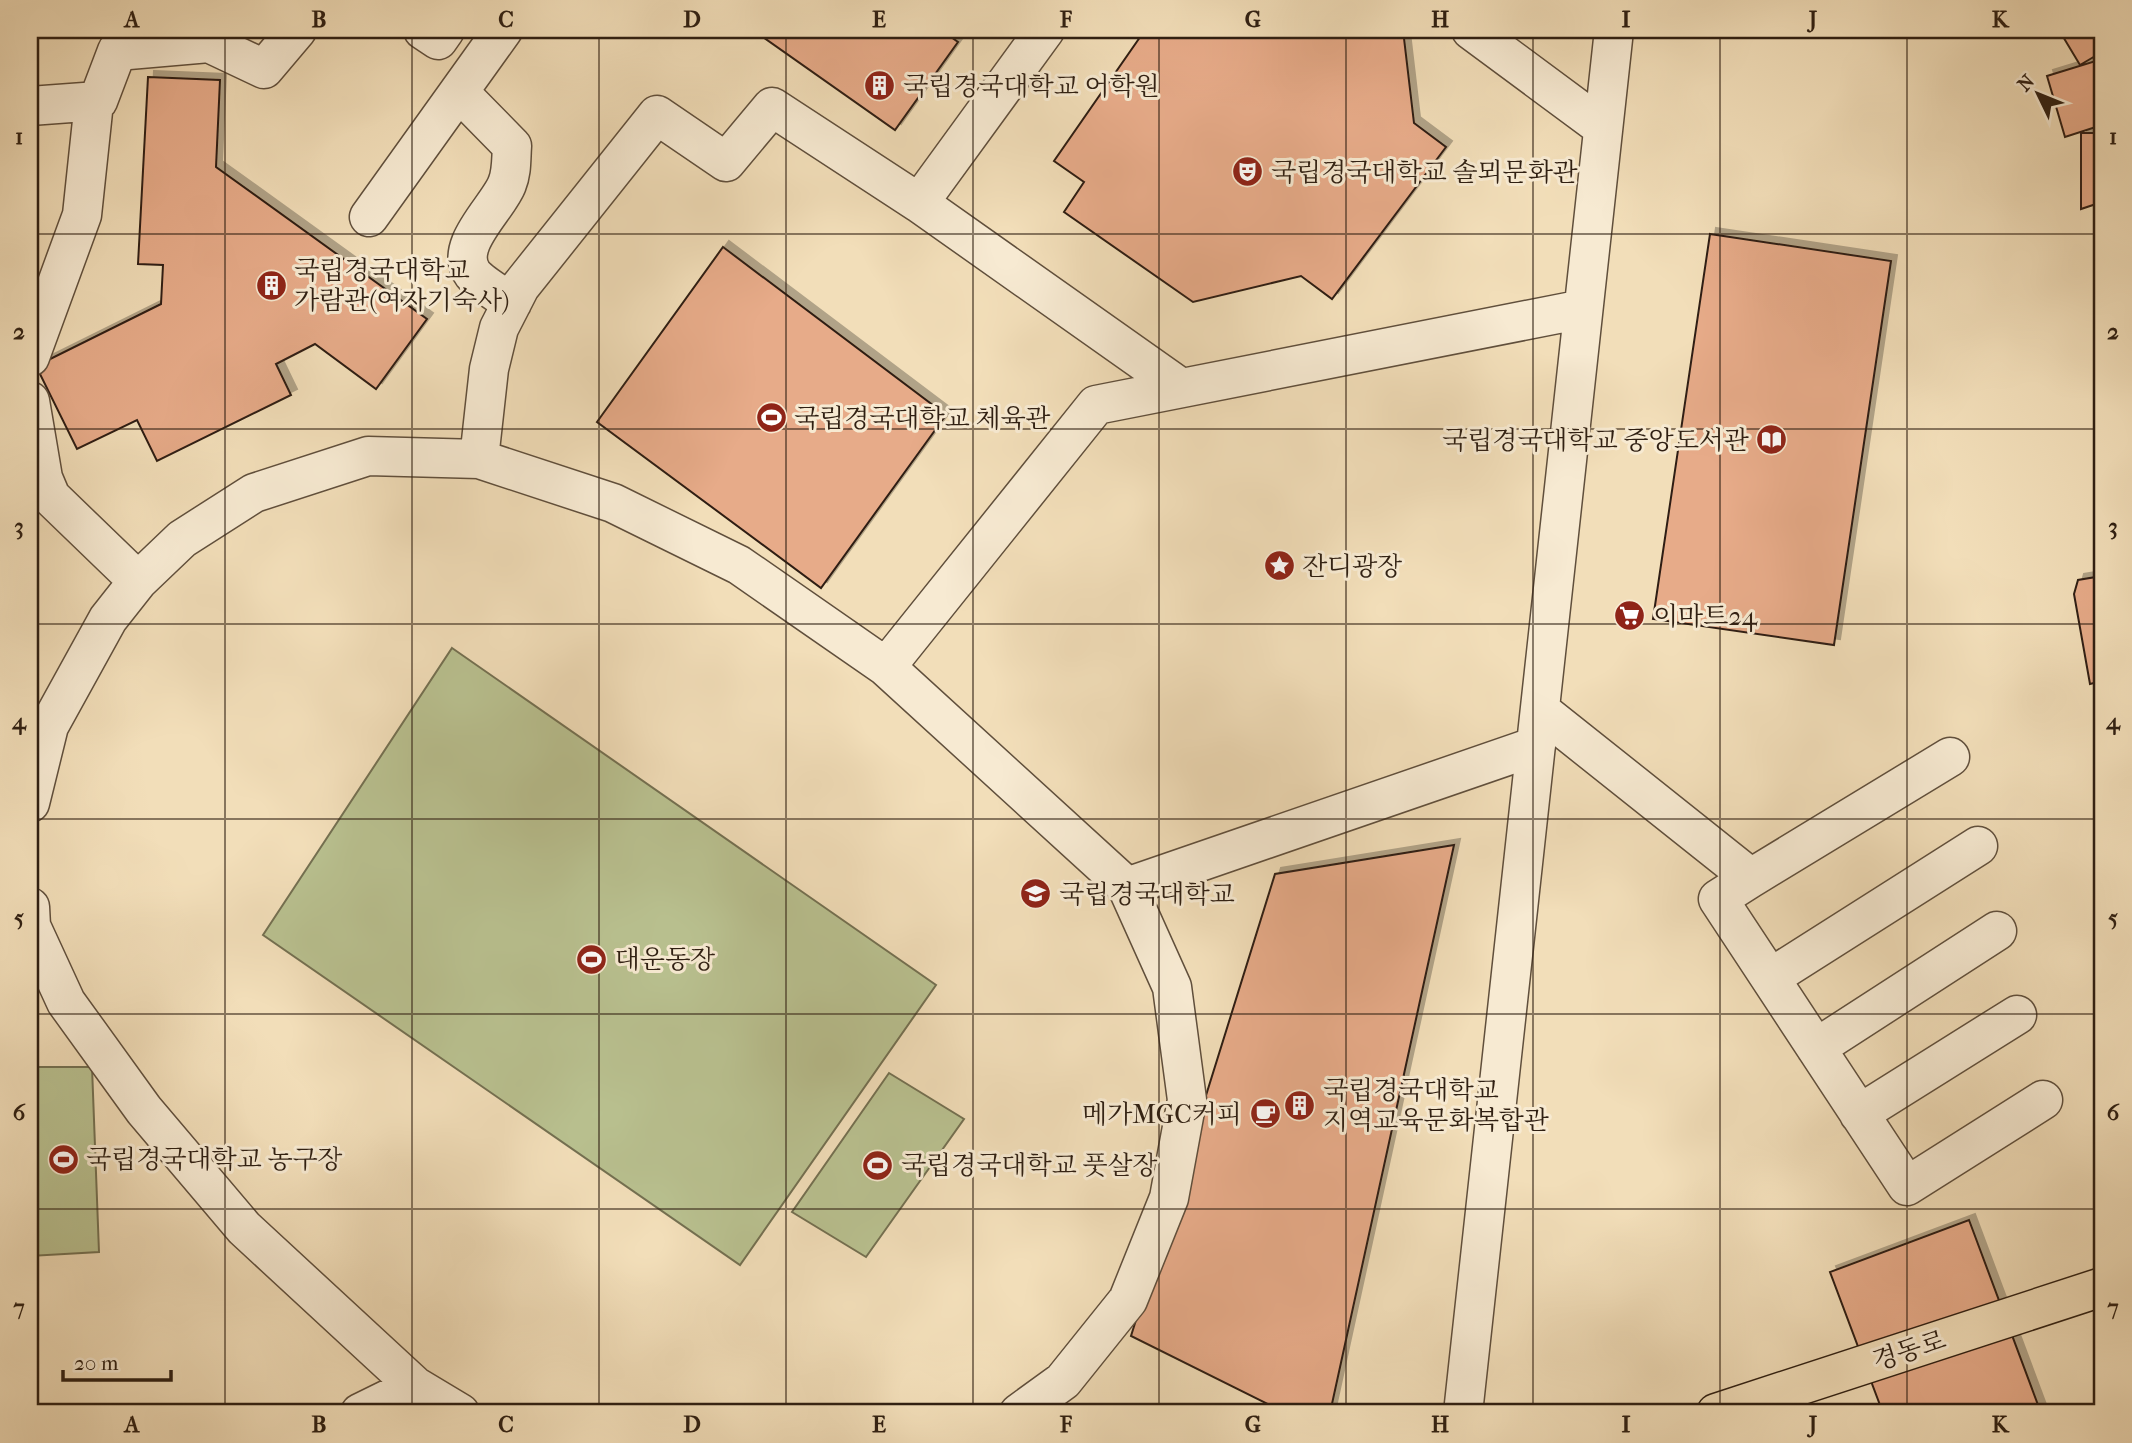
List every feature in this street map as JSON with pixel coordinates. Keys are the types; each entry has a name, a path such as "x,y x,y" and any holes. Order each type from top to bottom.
{"main road":[{"name":"경동로","path":"1716,1413 2102,1287"}],"street":[{"path":"30,106 98,102 113,40 209,43 264,69 297,30"},
{"path":"424,30 438,40 445,30"},
{"path":"369,217 503,30"},
{"path":"919,203 1045,30"},
{"path":"1471,30 1602,127"},
{"path":"1463,1413 1614,30"},
{"path":"458,92 512,146 507,184 470,243 467,261 473,274 512,303"},
{"path":"30,357 82,215 94,102"},
{"path":"479,459 489,369 499,328 520,287 657,115 726,162 772,107 919,203 1181,388"},
{"path":"886,667 1096,405 1583,309"},
{"path":"30,401 43,478 51,497 138,581"},
{"path":"30,803 49,726 108,619 138,581 182,539 254,493 368,456 479,459 613,503 739,565 886,667 1127,887 1172,987 1187,1100 1169,1198 1128,1300 1063,1381 1019,1413"},
{"path":"1537,728 1751,878"},
{"path":"1127,887 1537,728"},
{"path":"1950,757 1718,899 1907,1186 2043,1100"},
{"path":"1770,978 1978,846"},
{"path":"30,906 31,926 66,1002 144,1111 244,1228 415,1386 460,1413"},
{"path":"1816,1048 1997,931"},
{"path":"1859,1114 2017,1015"},
{"path":"360,1413 415,1386"}],"green space":[{"path":"452,648 936,985 740,1265 263,935"},
{"name":"국립경국대학교 농구장","path":"30,1067 92,1067 99,1252 30,1256"},
{"name":"국립경국대학교 풋살장","path":"889,1073 964,1119 866,1257 792,1212"}],"building":[{"name":"국립경국대학교 어학원","path":"753,30 941,30 958,42 895,130"},
{"name":"국립경국대학교 솔뫼문화관","path":"1145,30 1403,30 1414,123 1446,147 1332,299 1301,276 1193,302 1064,212 1084,182 1054,161"},
{"path":"1755,30 1788,30 1787,34"},
{"path":"2059,30 2102,30 2102,52 2080,65"},
{"path":"2102,59 2102,125 2065,137 2047,76"},
{"name":"국립경국대학교 가람관(여자기숙사)","path":"148,77 220,80 216,167 427,319 376,389 315,344 276,364 291,395 157,461 137,420 77,449 36,366 161,304 163,265 138,264"},
{"path":"2101,129 2102,202 2081,209 2081,133 2101,133"},
{"name":"국립경국대학교 중앙도서관","path":"1710,234 1891,261 1834,645 1653,619"},
{"name":"국립경국대학교 체육관","path":"723,247 946,415 821,588 597,422"},
{"path":"2102,576 2102,681 2090,684 2074,594 2078,580"},
{"name":"국립경국대학교 지역교육문화복합관","path":"1454,845 1330,1413 1286,1413 1131,1336 1275,874"},
{"path":"1969,1220 2041,1413 1883,1413 1830,1272"}],"place":[{"name":"국립경국대학교 어학원","path":"880,86"},
{"name":"국립경국대학교 솔뫼문화관","path":"1248,172"},
{"name":"국립경국대학교 가람관(여자기숙사)","path":"271,285"},
{"name":"국립경국대학교 체육관","path":"771,418"},
{"name":"국립경국대학교 중앙도서관","path":"1772,440"},
{"name":"잔디광장","path":"1279,566"},
{"name":"이마트24","path":"1630,616"},
{"name":"국립경국대학교","path":"1036,894"},
{"name":"대운동장","path":"592,959"},
{"name":"국립경국대학교 지역교육문화복합관","path":"1300,1105"},
{"name":"메가MGC커피","path":"1265,1114"},
{"name":"국립경국대학교 농구장","path":"63,1159"},
{"name":"국립경국대학교 풋살장","path":"878,1165"}]}
